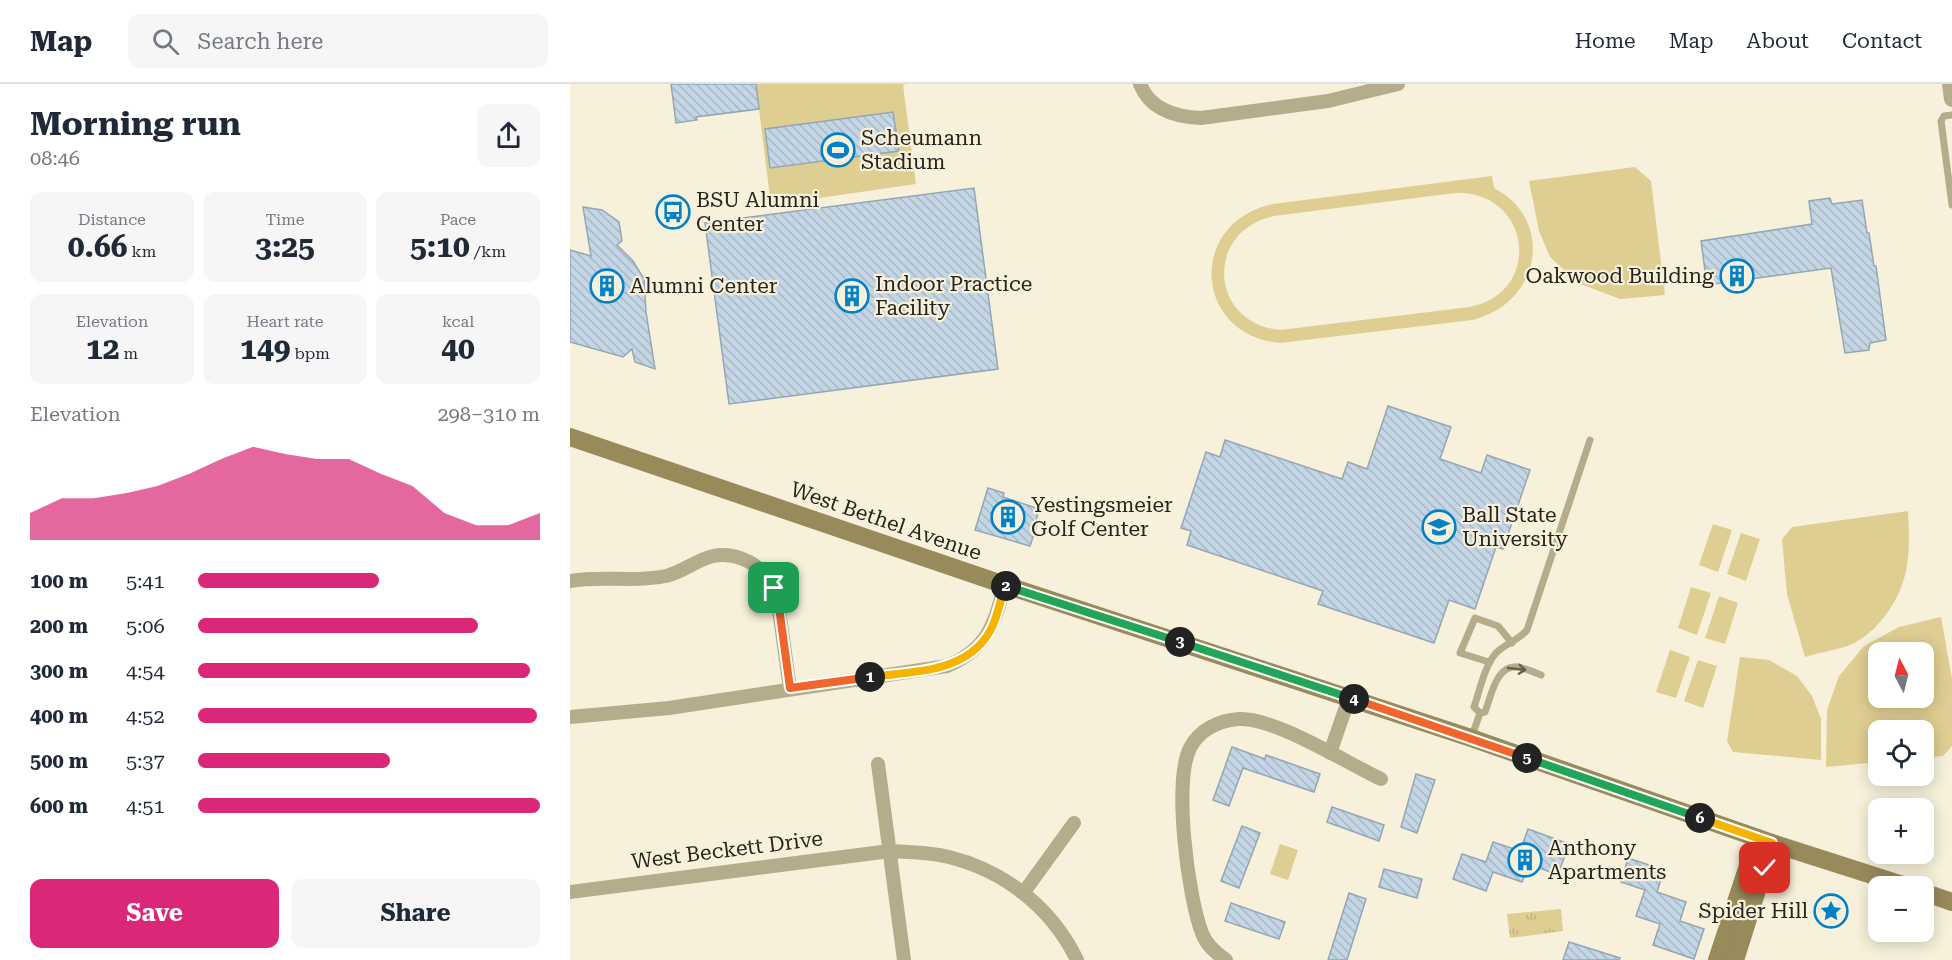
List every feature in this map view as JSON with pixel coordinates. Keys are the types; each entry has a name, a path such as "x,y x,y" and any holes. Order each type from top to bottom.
{"main road":[{"name":"West Bethel Avenue","path":"570,437 1005,585 1471,738 1765,841 1875,876"},
{"path":"1717,960 1765,841"},
{"path":"1735,960 1765,841"},
{"path":"1934,896 1952,902"}],"street":[{"path":"1140,84 1147,98 1168,112 1180,116 1213,117 1328,101 1398,84"},
{"path":"1950,84 1952,99"},
{"path":"570,581 603,578 640,580 666,576 714,556 734,557 752,563 769,580 778,600 790,688"},
{"path":"570,717 669,708 790,688 940,668 963,660 976,650 993,626 1005,585"},
{"path":"1330,753 1349,698"},
{"path":"1226,960 1206,942 1202,934 1191,885 1184,826 1182,779 1191,746 1201,734 1220,722 1248,719 1264,723 1381,779"},
{"path":"878,764 904,960"},
{"path":"1024,892 1074,823"},
{"name":"West Beckett Drive","path":"570,892 890,851 923,852 961,860 1011,883 1024,892 1050,918 1067,940 1077,960"}],"lane":[{"path":"1952,116 1944,116 1941,121 1952,205"},
{"path":"1480,713 1474,707 1490,662 1498,651 1521,638 1527,630 1590,440"},
{"path":"1490,662 1460,652 1475,618 1498,626 1512,643"},
{"path":"1480,713 1485,712 1500,675 1506,668 1516,667 1541,675"},
{"path":"1471,738 1480,713"}],"green space":[{"name":"Scheumann Stadium","path":"703,84 907,84 903,85 916,184 771,205 759,109 707,116"},
{"path":"1635,167 1651,181 1665,295 1620,299 1578,283 1550,257 1539,231 1529,181"},
{"path":"1492,176 1494,188 1514,203 1527,220 1532,240 1532,261 1525,280 1513,298 1495,311 1472,320 1280,343 1251,335 1230,320 1217,300 1212,277 1214,254 1226,232 1245,215 1273,204","holes":["1455,193 1480,196 1500,207 1513,224 1519,243 1518,264 1510,282 1494,298 1470,307 1280,330 1256,324 1239,311 1228,295 1224,276 1226,257 1235,239 1251,225 1274,216"]},
{"path":"1908,511 1909,551 1905,575 1896,599 1888,612 1873,629 1854,643 1805,657 1787,594 1782,539 1792,527"},
{"path":"1713,524 1732,530 1718,572 1699,565"},
{"path":"1741,533 1760,539 1746,581 1727,574"},
{"path":"1691,587 1711,593 1697,635 1678,628"},
{"path":"1719,596 1738,603 1725,644 1705,638"},
{"path":"1941,617 1952,679 1952,746 1943,756 1934,757 1934,720 1868,720 1868,763 1826,767 1827,710 1839,676 1864,646 1868,644 1868,708 1934,708 1934,642 1871,642 1899,627"},
{"path":"1670,650 1690,657 1676,698 1656,692"},
{"path":"1740,657 1769,660 1797,676 1812,696 1821,719 1821,760 1733,752 1727,741"},
{"path":"1698,660 1717,666 1703,708 1684,701"},
{"path":"1280,844 1298,850 1288,880 1270,874"},
{"path":"1561,909 1563,931 1510,938 1507,914"}],"building":[{"path":"671,84 756,84 759,109 696,117 697,120 676,123"},
{"name":"Scheumann Stadium","path":"893,112 899,151 770,168 765,129"},
{"name":"Indoor Practice Facility","path":"974,188 998,369 729,404 705,223"},
{"name":"Oakwood Building","path":"1830,198 1832,204 1862,200 1874,266 1876,266 1886,340 1870,343 1869,350 1845,353 1831,268 1707,285 1701,241 1812,224 1809,201"},
{"name":"Alumni Center","path":"583,207 602,210 619,222 622,241 617,245 633,261 644,279 646,312 655,369 635,362 632,349 623,357 570,342 570,250 591,256"},
{"path":"1388,406 1451,427 1440,459 1481,473 1487,455 1530,470 1503,549 1496,547 1475,609 1449,600 1434,643 1318,604 1323,591 1187,545 1191,531 1181,528 1206,452 1220,457 1225,440 1342,479 1348,462 1367,469"},
{"name":"Yestingsmeier Golf Center","path":"988,488 1004,493 1003,497 1039,509 1035,525 1037,525 1030,546 975,530"},
{"path":"1232,747 1265,759 1266,755 1320,774 1314,792 1243,768 1229,806 1213,800"},
{"path":"1416,774 1435,780 1417,833 1401,827"},
{"path":"1332,807 1384,825 1379,841 1327,822"},
{"path":"1242,826 1260,833 1239,888 1221,881"},
{"name":"Anthony Apartments","path":"1528,829 1569,844 1558,875 1529,864 1522,882 1493,872 1486,891 1453,879 1462,854 1486,862 1493,842 1520,851"},
{"name":"Anthony Apartments","path":"1628,858 1664,870 1657,892 1686,902 1680,921 1704,929 1694,959 1653,945 1660,924 1636,916 1645,890 1621,882"},
{"path":"1384,869 1422,879 1417,898 1379,887"},
{"path":"1349,893 1366,899 1347,960 1328,960"},
{"path":"1231,903 1285,922 1279,939 1225,921"},
{"name":"Anthony Apartments","path":"1569,942 1620,958 1619,960 1563,960"}],"place":[{"name":"Scheumann Stadium","path":"838,150"},
{"name":"BSU Alumni Center","path":"673,212"},
{"name":"Oakwood Building","path":"1737,276"},
{"name":"Alumni Center","path":"607,286"},
{"name":"Indoor Practice Facility","path":"852,296"},
{"name":"Yestingsmeier Golf Center","path":"1008,517"},
{"name":"Ball State University","path":"1439,527"},
{"name":"Anthony Apartments","path":"1525,860"},
{"name":"Spider Hill","path":"1831,911"}],"route":[{"path":"774,588 778,600 790,688 933,669 963,660 976,650 993,626 1005,585 1471,738 1772,843 1765,868"}]}
